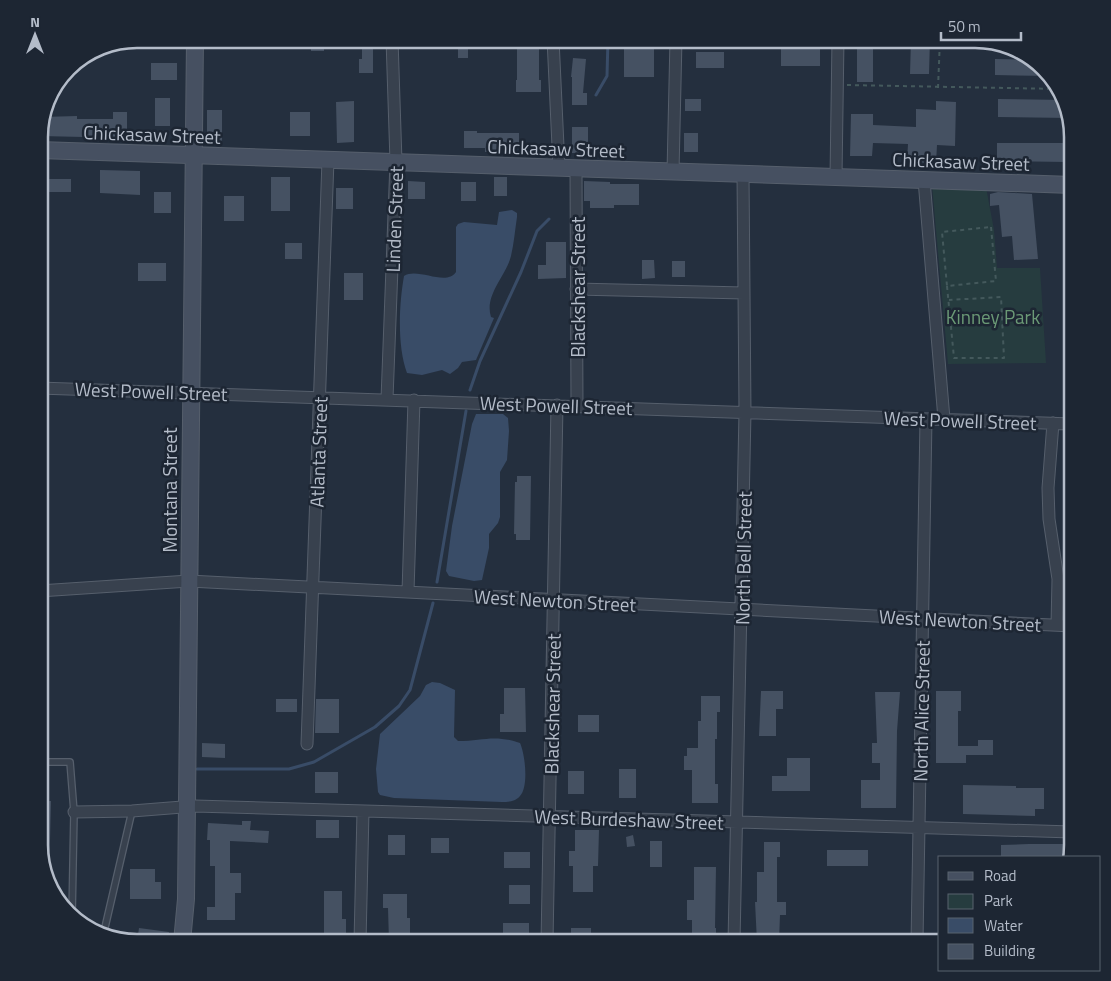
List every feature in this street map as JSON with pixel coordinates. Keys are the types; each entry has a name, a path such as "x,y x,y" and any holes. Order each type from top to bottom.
{"street":[{"name":"Montana Street","path":"183,934 186,899 195,48"},
{"name":"Linden Street","path":"387,399 396,162 392,48"},
{"path":"553,48 559,168"},
{"path":"673,172 676,48"},
{"path":"836,177 838,48"},
{"name":"Chickasaw Street","path":"48,150 1063,185"},
{"name":"Atlanta Street","path":"307,744 328,160"},
{"name":"Blackshear Street","path":"576,169 577,406"},
{"name":"North Bell Street","path":"734,934 745,412 743,174"},
{"path":"924,180 944,419"},
{"path":"576,290 744,293"},
{"name":"West Powell Street","path":"48,388 320,396 1063,424"},
{"path":"408,592 414,400"},
{"name":"Blackshear Street","path":"547,934 557,405"},
{"name":"North Alice Street","path":"917,934 926,419"},
{"path":"1052,423 1048,488 1049,519 1057,571 1057,625"},
{"name":"West Newton Street","path":"48,589 189,581 1064,625"},
{"name":"West Burdeshaw Street","path":"74,812 132,811 186,806 1064,832"},
{"path":"360,934 363,811"}],"lane":[{"path":"48,762 70,762 74,812 72,907"},
{"path":"105,928 132,811"}],"path":[{"path":"938,88 940,48"},
{"path":"838,85 1050,89"},
{"path":"947,286 996,281 991,228 942,232 947,286 949,300 954,358 1004,358 1001,297 949,300"}],"green space":[{"name":"Kinney Park","path":"932,185 986,187 994,230 997,268 1040,268 1046,363 948,364"}],"water":[{"path":"512,210 517,213 517,217 511,256 490,301 491,317 494,318 476,360 462,362 450,374 442,370 422,375 407,373 400,338 401,299 404,276 417,274 446,278 451,276 456,272 456,227 458,224 464,222 497,225 499,212"},
{"path":"476,414 503,414 508,418 509,431 507,460 500,472 500,517 498,523 489,534 489,548 482,580 474,581 449,576 446,571 452,526 472,424"},
{"path":"432,682 440,683 455,690 454,737 458,741 496,738 520,743 525,762 525,778 523,791 518,798 502,802 394,798 380,795 378,792 376,769 380,734 420,696 426,685"}],"building":[{"path":"311,48 324,48 324,51 311,51"},
{"path":"362,48 376,48 373,49 373,73 359,73 359,59 362,59"},
{"path":"458,48 468,48 468,58 458,58"},
{"path":"517,48 539,48 541,92 516,92"},
{"path":"624,48 654,48 654,77 624,77"},
{"path":"781,48 820,48 820,66 781,66"},
{"path":"857,48 873,48 873,82 857,82"},
{"path":"911,48 930,48 929,74 910,74"},
{"path":"696,52 724,52 724,68 696,68"},
{"path":"573,58 586,59 583,93 587,93 587,105 572,105 571,77"},
{"path":"995,59 1019,60 1040,76 995,75"},
{"path":"151,63 177,63 177,80 151,80"},
{"path":"155,98 170,98 170,126 155,126"},
{"path":"685,99 701,99 701,111 685,111"},
{"path":"998,99 1056,100 1062,118 998,117"},
{"path":"354,101 354,142 337,143 336,102"},
{"path":"936,101 956,102 955,146 937,145 936,163 907,162 908,144 873,143 872,156 850,156 851,114 873,114 873,125 916,127 916,109 936,110"},
{"path":"207,110 222,110 222,144 207,144"},
{"path":"113,112 127,112 127,138 48,136 50,117 77,116 77,119 113,119"},
{"path":"290,112 310,112 310,136 290,136"},
{"path":"572,127 588,127 588,153 572,153"},
{"path":"464,131 477,131 477,133 519,133 519,148 501,148 501,152 485,152 485,148 464,148"},
{"path":"684,133 698,133 698,152 684,152"},
{"path":"997,143 1063,143 1063,162 997,161"},
{"path":"100,170 140,171 140,195 100,193"},
{"path":"271,177 290,177 290,211 271,211"},
{"path":"494,177 507,177 507,196 494,196"},
{"path":"49,179 71,179 71,192 49,192"},
{"path":"408,181 425,182 425,199 408,199"},
{"path":"584,181 610,182 610,184 639,184 639,205 614,205 614,208 590,208 590,201 584,201"},
{"path":"461,182 476,182 476,201 461,201"},
{"path":"336,188 353,188 353,209 336,209"},
{"path":"154,192 171,192 171,213 154,213"},
{"path":"998,192 1032,194 1038,259 1014,260 1012,236 1002,237 999,205 990,206 990,194"},
{"path":"224,196 244,196 244,221 224,221"},
{"path":"546,242 566,242 566,278 538,279 538,265 546,265"},
{"path":"285,243 302,243 302,259 285,259"},
{"path":"642,260 654,260 655,278 642,279"},
{"path":"672,261 685,261 685,277 672,277"},
{"path":"138,263 166,263 166,281 138,281"},
{"path":"344,273 363,273 363,300 344,300"},
{"path":"517,476 531,476 530,540 516,540 516,534 514,534 515,482 517,482"},
{"path":"504,688 525,688 526,732 500,732 500,714 504,714"},
{"path":"761,691 783,691 783,709 776,709 776,736 759,736"},
{"path":"936,691 961,691 961,711 958,711 958,746 978,746 978,740 993,740 993,755 966,755 966,763 936,763"},
{"path":"875,692 900,692 897,731 896,808 861,808 861,780 880,780 880,763 872,763 872,743 877,743"},
{"path":"701,696 720,696 720,712 717,712 717,739 715,739 715,784 718,784 718,803 692,803 692,770 684,770 684,756 687,756 687,748 698,748 698,721 701,721"},
{"path":"276,699 297,699 297,712 276,712"},
{"path":"316,699 339,699 339,733 315,733"},
{"path":"578,715 599,715 599,732 578,732"},
{"path":"202,743 225,744 225,758 202,757"},
{"path":"787,758 810,758 810,791 772,791 772,776 787,776"},
{"path":"619,769 636,769 636,798 619,798"},
{"path":"568,771 584,771 584,794 568,794"},
{"path":"315,772 338,772 338,793 315,793"},
{"path":"963,785 1044,788 1044,809 1035,809 1035,816 963,814"},
{"path":"48,801 51,801 49,863"},
{"path":"316,820 339,820 339,838 316,838"},
{"path":"242,821 251,821 250,830 269,831 268,843 230,841 230,873 241,873 241,893 235,893 235,920 207,920 207,907 215,907 215,866 210,866 210,840 207,840 208,823 242,825"},
{"path":"575,830 599,830 598,866 593,866 593,892 573,892 573,866 569,866 569,851 575,851"},
{"path":"388,835 405,835 405,855 388,855"},
{"path":"633,835 635,846 627,847 626,837"},
{"path":"431,838 449,838 449,853 431,853"},
{"path":"650,841 662,841 662,867 650,867"},
{"path":"764,842 780,842 780,857 777,857 777,902 786,902 786,915 780,915 779,934 757,934 755,902 757,902 757,872 764,872"},
{"path":"1064,844 1063,856 1001,856 1001,845"},
{"path":"827,850 868,850 868,866 827,866"},
{"path":"504,852 530,852 530,868 504,868"},
{"path":"694,867 716,867 716,934 692,934 692,920 687,920 687,900 694,900"},
{"path":"130,869 155,869 155,882 161,882 161,899 130,899"},
{"path":"509,885 530,885 530,904 509,904"},
{"path":"324,891 342,891 342,919 346,919 346,934 324,934"},
{"path":"383,894 407,894 407,918 410,918 410,934 389,934 388,908 383,908"},
{"path":"503,923 529,923 529,934 503,934"},
{"path":"139,928 169,932 169,934 138,934"},
{"path":"571,928 591,928 591,934 571,934"}],"waterway":[{"path":"596,95 607,76 608,48"},
{"path":"470,390 480,361 521,272 537,231 549,219"},
{"path":"437,582 466,411"},
{"path":"197,769 289,769 314,762 375,727 399,706 410,690 433,603"}]}
